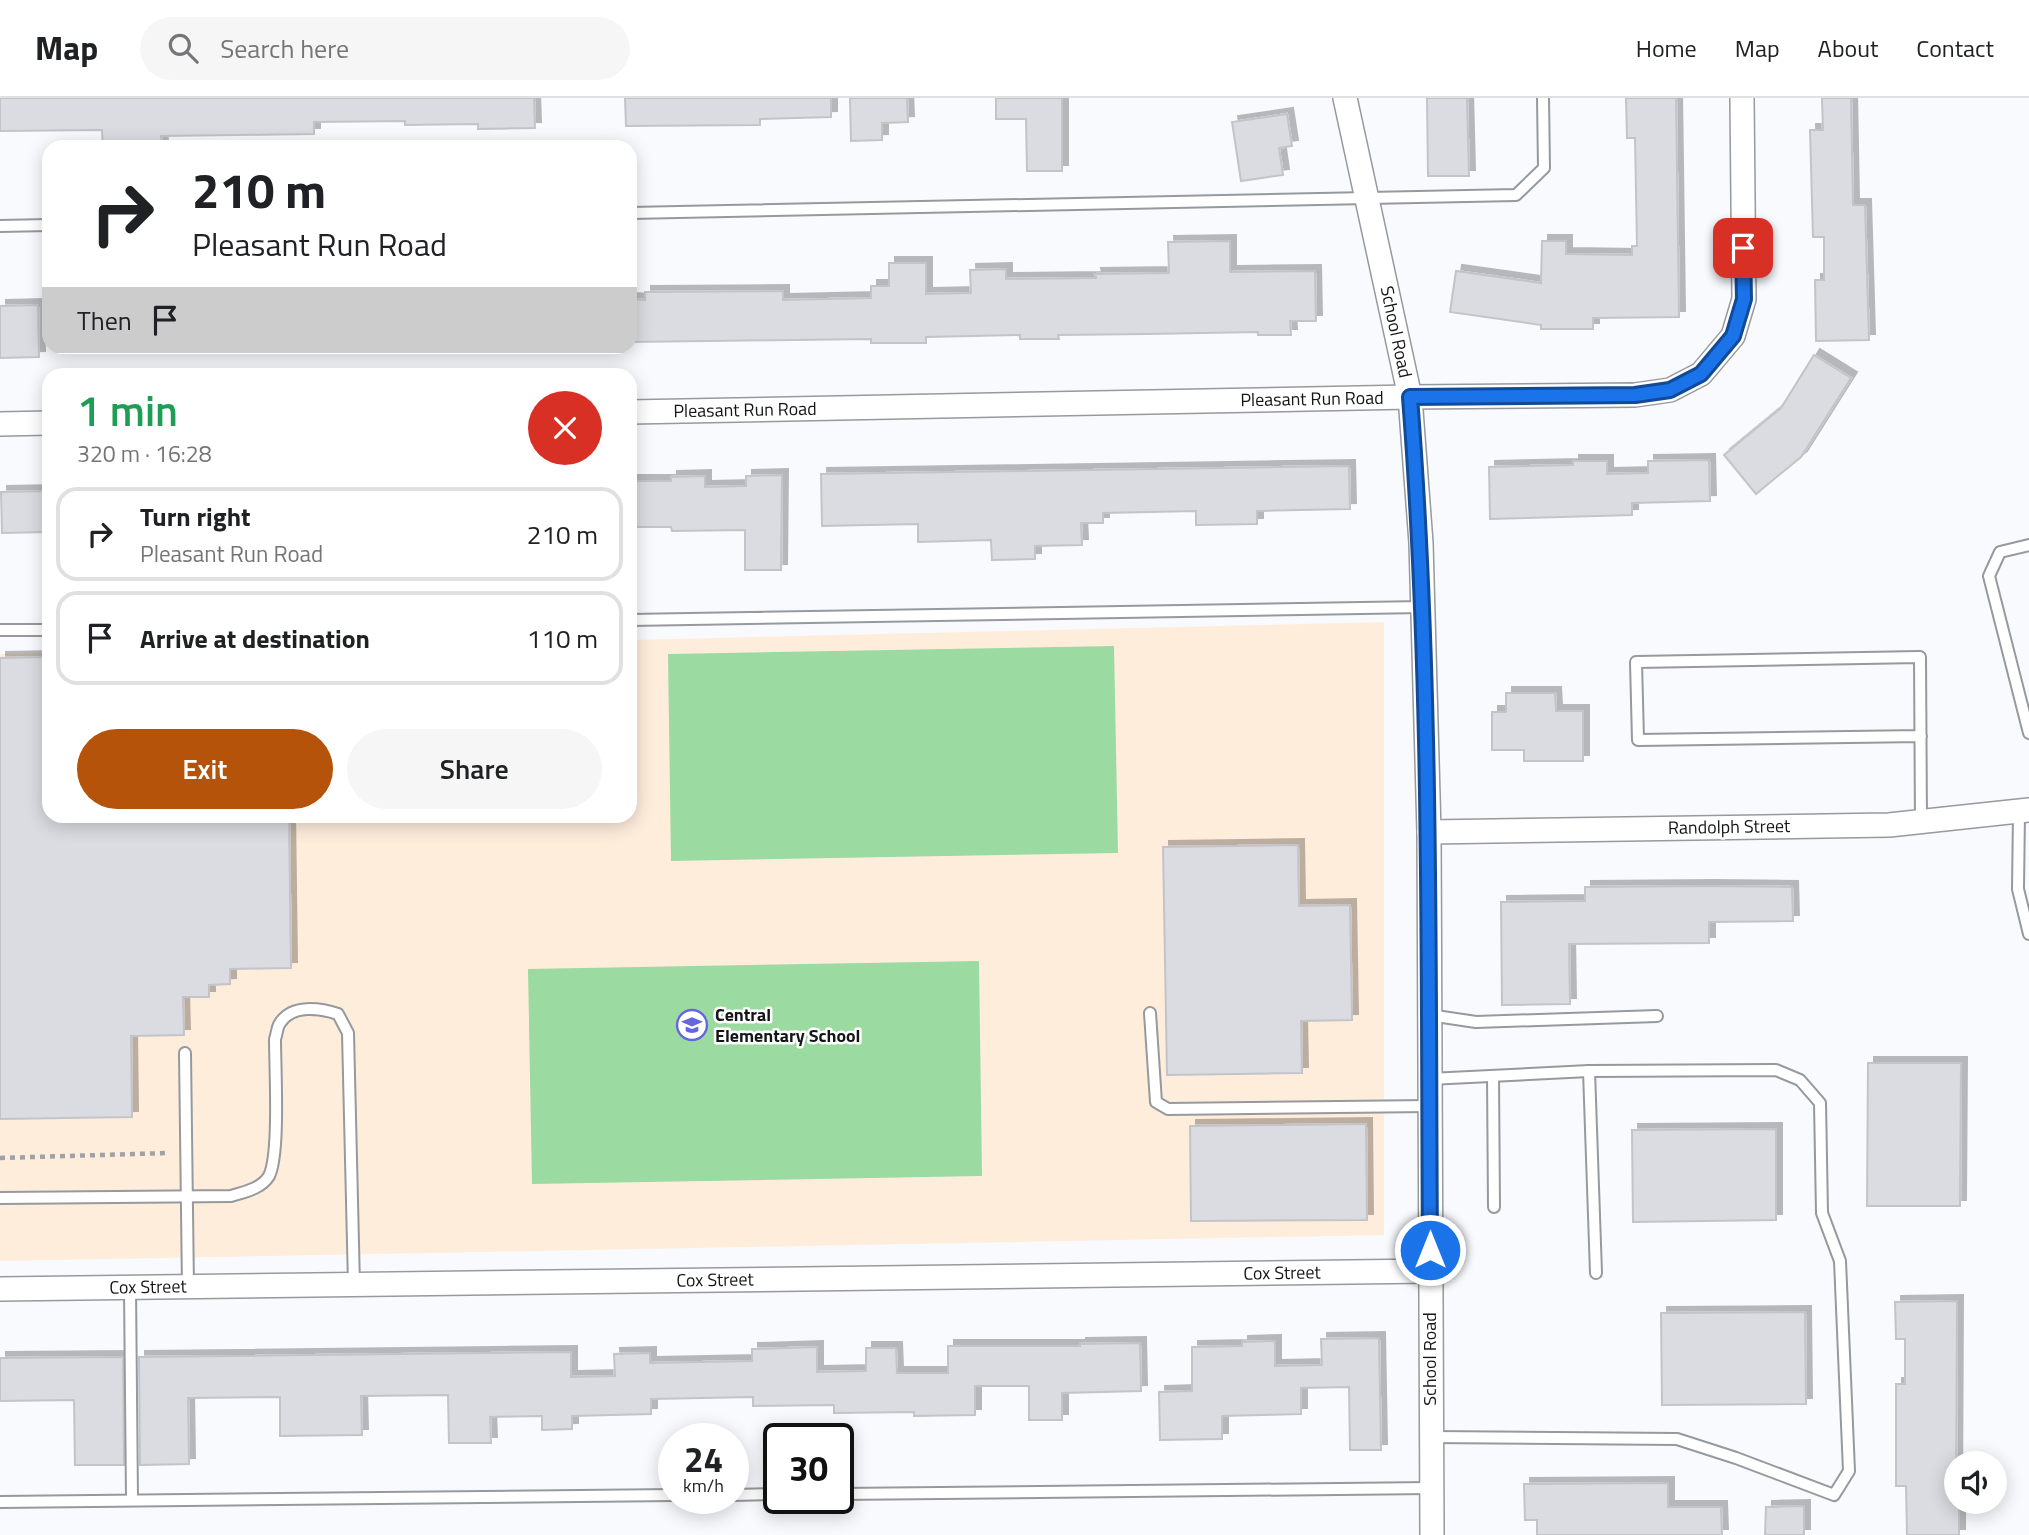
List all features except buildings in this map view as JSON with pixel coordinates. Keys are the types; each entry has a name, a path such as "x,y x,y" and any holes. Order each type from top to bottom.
{"street":[{"name":"School Road","path":"1345,98 1410,397 1421,543 1429,832 1432,1535"},
{"name":"Pleasant Run Road","path":"637,412 1635,395 1670,390 1701,374 1733,336 1744,299 1742,98"},
{"path":"0,424 42,423"},
{"name":"Randolph Street","path":"1429,832 1889,825 2024,811"},
{"name":"Cox Street","path":"0,1289 1430,1271"}],"lane":[{"path":"637,213 1516,195 1544,168 1543,98"},
{"path":"0,226 42,225"},
{"path":"2029,545 2000,552 1989,576 2029,733"},
{"path":"637,620 1423,607"},
{"path":"0,630 42,630"},
{"path":"1921,736 1638,740 1636,662 1920,657 1921,736 1921,822"},
{"path":"2024,811 2018,889 2029,934"},
{"path":"0,1198 231,1196 253,1190 268,1178 275,1156 275,1039 280,1022 298,1010 321,1008 338,1014 348,1033 354,1285"},
{"path":"1150,1013 1156,1102 1168,1109 1429,1106"},
{"path":"1429,1015 1476,1022 1657,1016"},
{"path":"185,1053 188,1287"},
{"path":"1429,1079 1589,1071 1776,1070 1800,1080 1820,1103 1822,1213 1840,1261 1849,1471 1834,1495 1736,1458 1676,1439 1431,1437"},
{"path":"1589,1071 1596,1273"},
{"path":"1493,1076 1494,1207"},
{"path":"130,1287 132,1500"},
{"path":"854,1494 1431,1488"},
{"path":"0,1502 658,1495"}],"path":[{"path":"0,1158 186,1152"}],"shaded area":[{"name":"Central Elementary School","path":"1384,622 1384,1235 0,1261 0,654 42,653 42,823 637,823 637,640"}],"green space":[{"path":"1114,646 1118,853 671,861 668,654"},
{"path":"979,961 982,1176 532,1184 528,969"}],"place":[{"name":"Central Elementary School","path":"692,1025"}],"route":[{"path":"1430,1250 1429,832 1421,543 1410,397 1635,395 1670,390 1701,374 1733,336 1744,299 1743,248"}]}
